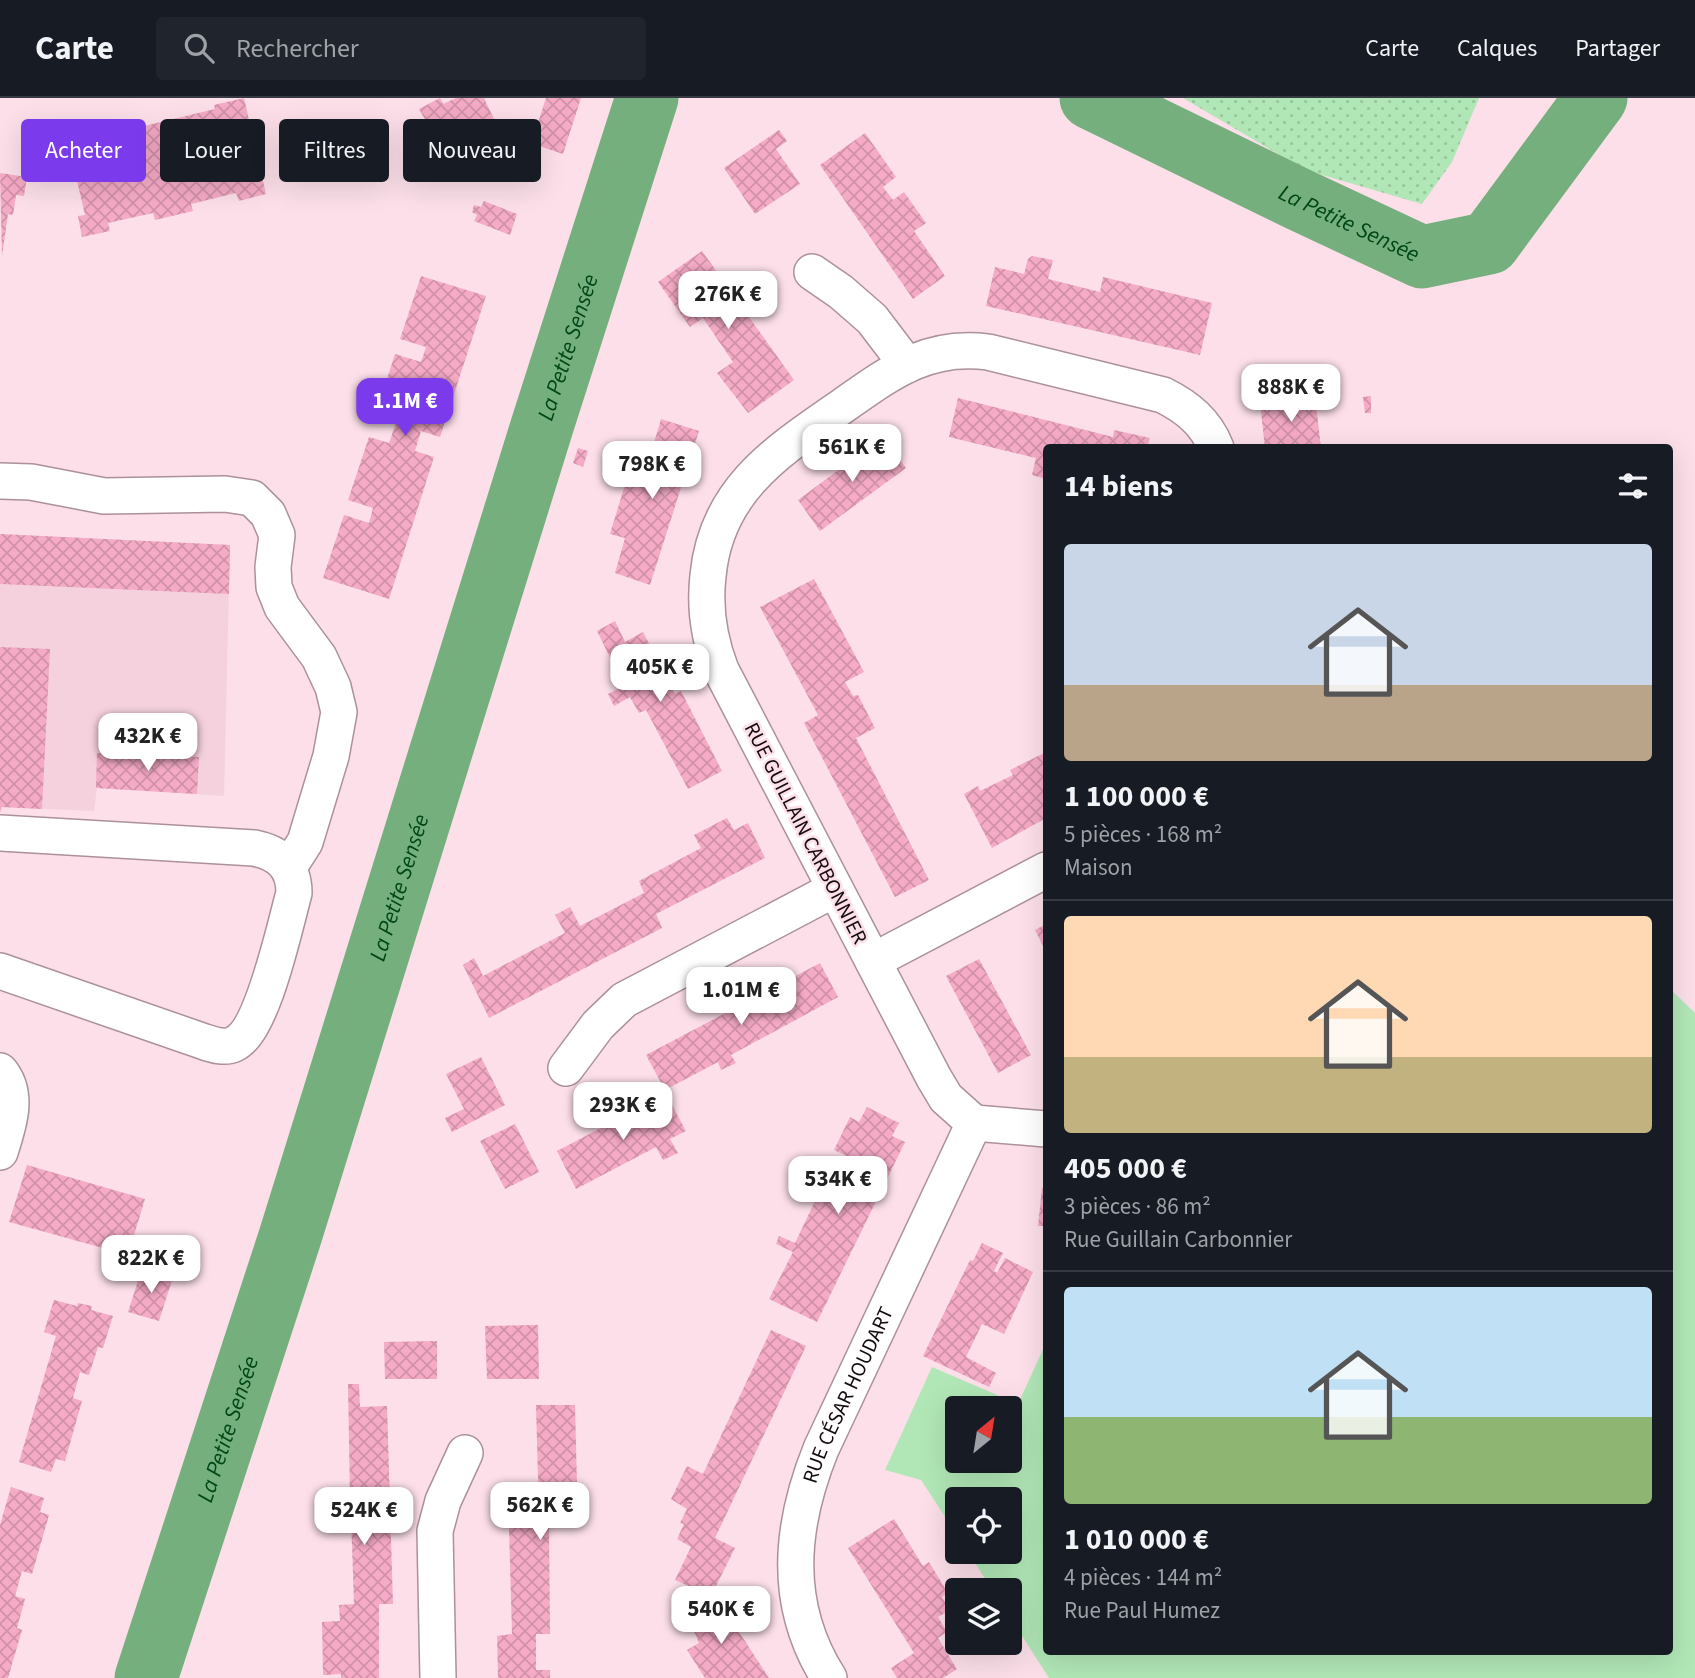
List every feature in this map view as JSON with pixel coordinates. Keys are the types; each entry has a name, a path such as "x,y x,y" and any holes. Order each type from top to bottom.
{"street":[{"path":"812,272 873,318 907,365"},
{"name":"RUE GUILLAIN CARBONNIER","path":"974,1123 953,1105 941,1090 713,650 706,612 709,562 723,516 751,478 788,445 884,377 928,355 970,349 1146,389 1181,403 1205,426 1214,444"},
{"path":"0,481 31,482 104,496 225,494 252,498 268,514 276,535 274,587 282,607 319,657 333,687 339,712 331,756 304,842 289,867"},
{"path":"0,833 267,850 289,867 295,879 295,893 263,1000 253,1024 233,1045 219,1046 201,1041 0,971"},
{"path":"873,961 1043,872"},
{"path":"566,1068 598,1025 624,1000 835,889"},
{"path":"0,1071 9,1088 12,1107 0,1153"},
{"path":"974,1123 1043,1129"},
{"name":"RUE CÉSAR HOUDART","path":"829,1678 810,1643 798,1593 796,1540 804,1495 821,1449 974,1123"},
{"path":"438,1678 436,1524 443,1501 466,1453"}],"shaded area":[{"path":"0,534 230,545 224,796 97,788 94,811 3,807 0,810"}],"green space":[{"path":"1183,98 1479,98 1452,162 1422,204 1305,170"},
{"path":"1673,992 1695,1013 1695,1678 1049,1678 1022,1636 1022,1578 985,1578 976,1564 1022,1564 1022,1487 945,1487 945,1517 921,1480 885,1470 932,1367 999,1396 945,1396 945,1474 1022,1474 1022,1396 1043,1350 1043,1655 1673,1655"}],"building":[{"path":"244,98 249,119 173,119 215,109 214,105"},
{"path":"440,98 443,104 456,98 484,98 494,119 425,119 419,109"},
{"path":"546,98 581,98 563,154 541,147 539,119"},
{"path":"160,122 160,182 263,182 266,194 239,201 236,193 191,204 193,211 155,220 153,213 108,223 110,231 82,237 78,216 85,215 77,182 146,182 146,126"},
{"path":"779,130 787,141 776,149 800,184 755,214 724,168"},
{"path":"865,133 896,177 883,187 893,200 904,192 926,223 914,231 945,276 913,299 820,165"},
{"path":"0,173 21,176 21,182 26,182 24,196 16,195 13,215 8,214 2,256"},
{"path":"484,201 517,214 510,235 474,221 477,215 472,212 474,205 481,207"},
{"path":"702,251 794,380 748,413 717,373 733,362 703,318 690,327 658,282"},
{"path":"1032,256 1053,260 1048,279 1100,292 1103,277 1212,303 1200,355 986,306 995,267 1024,274 1028,259"},
{"path":"421,276 486,296 440,437 421,431 415,451 434,457 389,599 323,578 344,515 369,523 373,508 348,500 369,437 389,443 396,423 375,417 395,354 421,362 426,347 400,339"},
{"path":"1315,396 1321,444 1265,444 1260,403"},
{"path":"1371,396 1371,413 1365,413 1363,397"},
{"path":"958,398 1113,437 1114,430 1150,438 1148,444 1043,444 1043,478 1032,475 1036,458 949,437"},
{"path":"661,419 699,431 650,585 615,573 625,538 610,534 631,465 646,470"},
{"path":"883,437 906,468 820,531 798,500"},
{"path":"578,448 588,451 583,467 573,463"},
{"path":"0,534 230,545 229,594 0,584"},
{"path":"814,579 864,672 845,682 853,696 858,695 875,728 856,738 929,880 895,897 804,723 818,715 760,607"},
{"path":"615,621 625,642 643,632 675,694 681,691 722,771 688,789 646,710 639,713 630,697 614,706 608,694 624,686 597,631"},
{"path":"0,647 50,649 42,809 2,807 0,812"},
{"path":"97,753 199,757 197,794 96,788"},
{"path":"1043,754 1043,820 992,848 964,794 978,786 980,791 1013,775 1010,770"},
{"path":"727,818 734,830 748,823 765,858 656,914 662,928 489,1018 463,965 474,958 483,976 565,933 555,915 570,907 580,926 644,893 639,881 701,848 694,835"},
{"path":"1043,926 1043,946 1035,930"},
{"path":"979,959 1031,1055 998,1073 946,976"},
{"path":"820,963 838,997 731,1055 736,1063 721,1070 718,1062 665,1090 646,1055"},
{"path":"481,1057 505,1105 452,1132 445,1118 464,1109 446,1074"},
{"path":"666,1094 686,1131 670,1139 678,1153 663,1160 656,1147 576,1189 557,1151"},
{"path":"867,1107 899,1123 892,1136 905,1142 817,1322 769,1299 793,1252 776,1244 779,1236 795,1243 828,1174 842,1182 853,1159 834,1150 850,1117 859,1122"},
{"path":"515,1124 539,1172 505,1189 480,1141"},
{"path":"27,1165 145,1199 128,1255 9,1222"},
{"path":"1042,1188 1043,1188 1043,1226 1038,1226"},
{"path":"982,1243 1003,1253 994,1271 997,1273 1005,1258 1033,1272 1004,1334 982,1324 966,1357 996,1373 989,1387 923,1356 970,1260 973,1261"},
{"path":"142,1268 173,1277 159,1321 128,1312"},
{"path":"54,1300 77,1306 78,1303 92,1306 91,1310 113,1316 103,1348 98,1347 89,1375 80,1372 73,1398 82,1401 65,1461 56,1459 51,1472 19,1462 56,1336 44,1332"},
{"path":"538,1325 539,1379 487,1379 485,1326"},
{"path":"771,1330 806,1346 715,1538 735,1548 711,1596 675,1580 691,1547 677,1539 684,1524 680,1523 687,1509 671,1499 687,1466 703,1474"},
{"path":"437,1341 437,1379 385,1379 384,1342"},
{"path":"348,1384 359,1384 360,1407 387,1406 393,1604 379,1604 379,1678 323,1675 322,1622 340,1621 339,1605 354,1604 351,1515 338,1516 337,1500 350,1499"},
{"path":"536,1405 575,1405 578,1527 549,1527 550,1634 536,1634 536,1670 550,1670 550,1678 498,1678 497,1636 512,1634 509,1528 519,1528 518,1512 539,1512"},
{"path":"11,1487 44,1498 40,1512 49,1515 32,1574 22,1571 15,1596 25,1599 17,1628 22,1630 8,1678 0,1678 0,1525"},
{"path":"894,1519 923,1566 929,1562 945,1588 945,1595 942,1597 945,1613 938,1617 945,1633 938,1638 945,1649 945,1655 948,1655 957,1669 943,1678 897,1678 891,1668 914,1653 848,1548"},
{"path":"711,1596 729,1624 732,1622 769,1678 705,1678 687,1650 699,1643 686,1612"}],"waterway":[{"name":"La Petite Sensée","path":"146,1678 290,1237 647,98"},
{"name":"La Petite Sensée","path":"1091,98 1422,257 1489,243 1596,98"}]}
